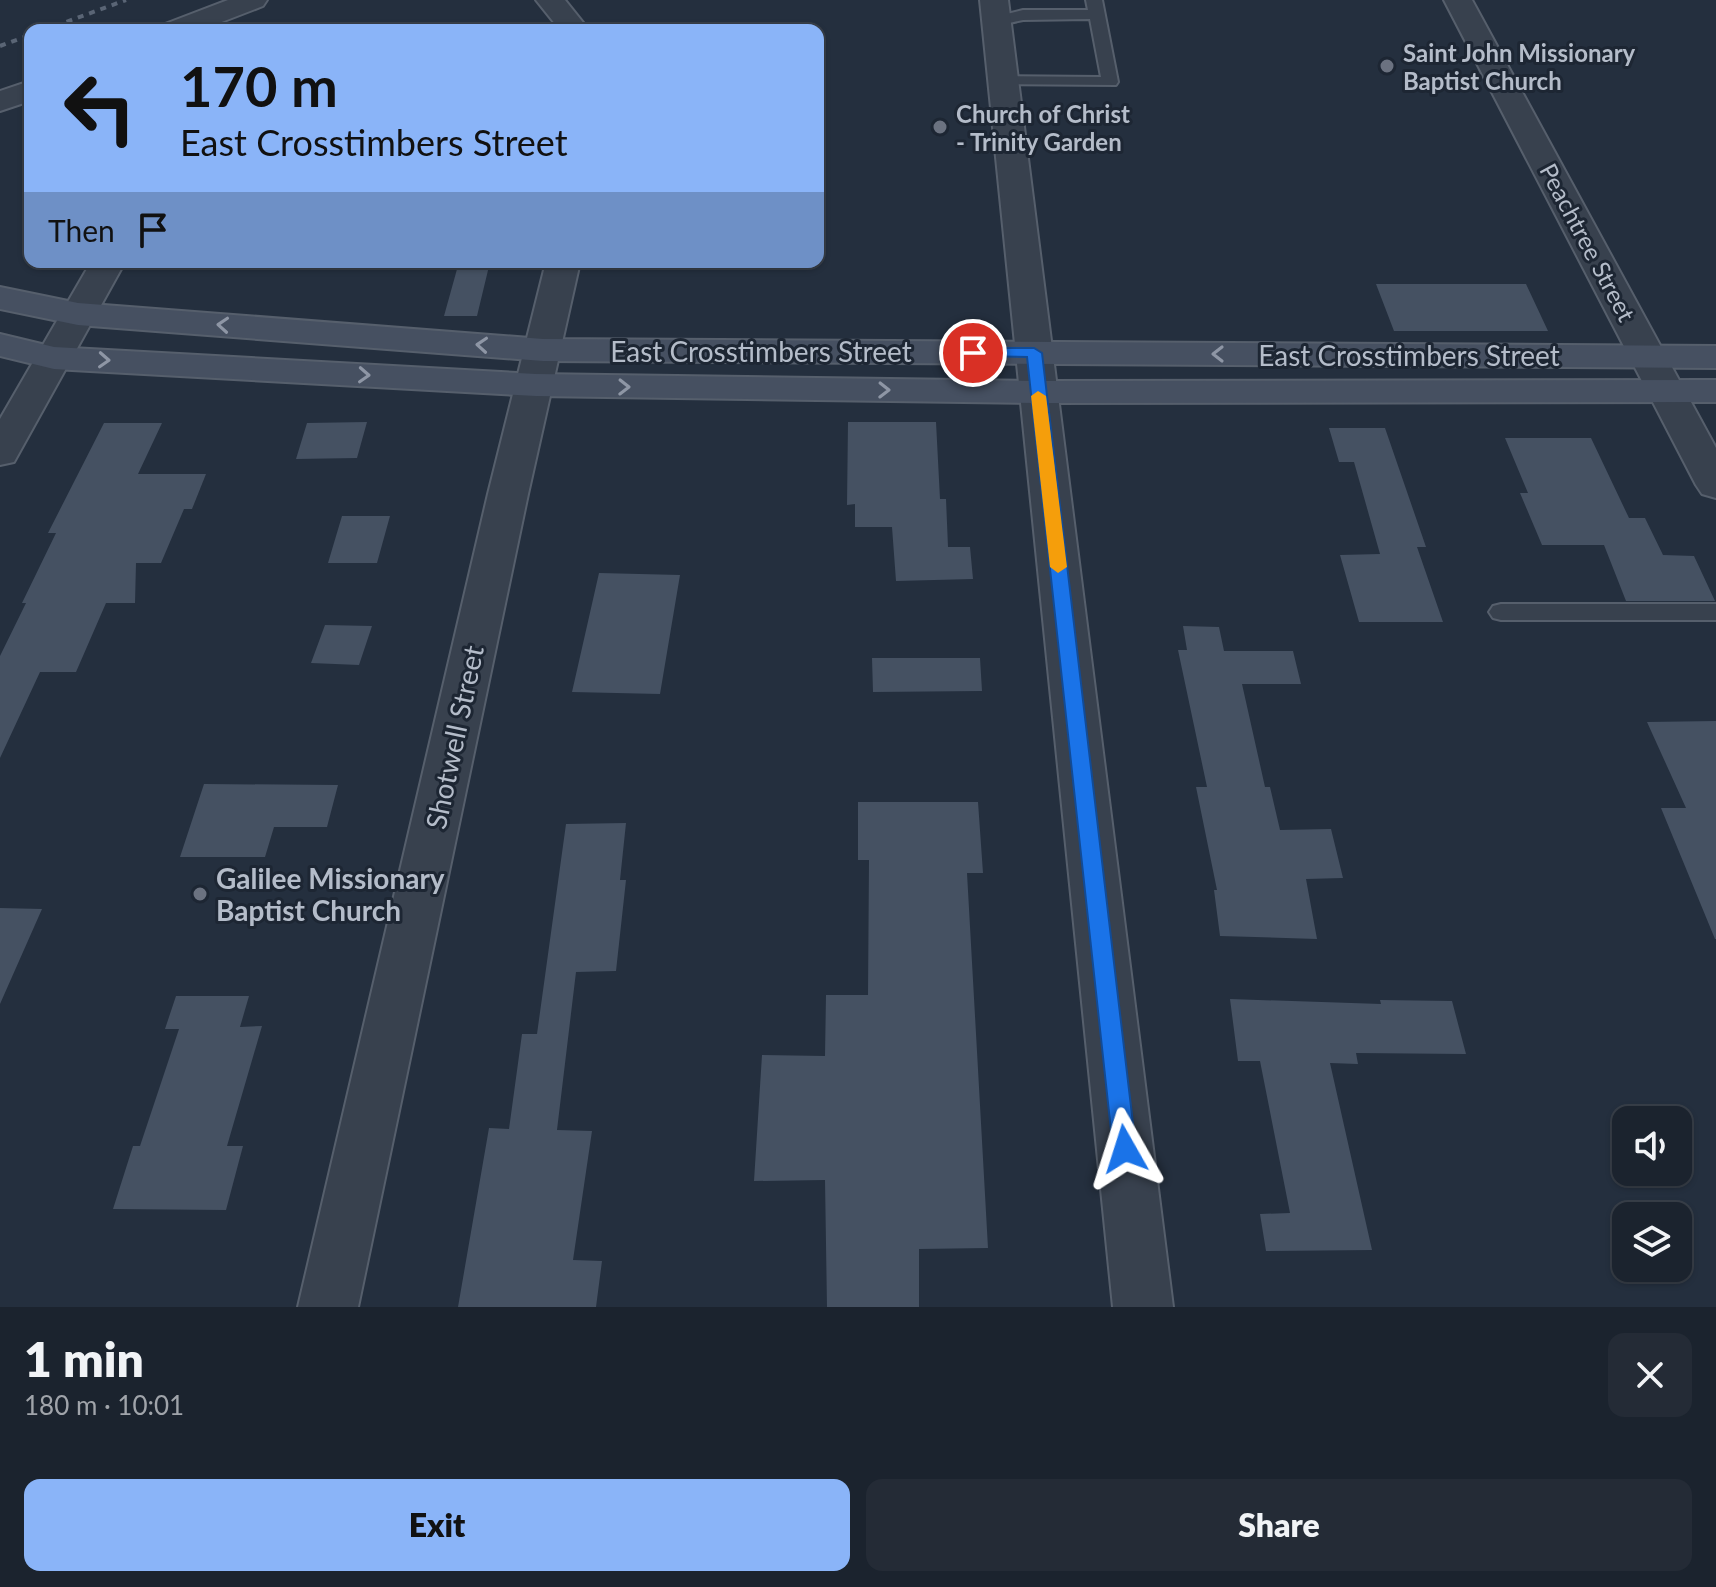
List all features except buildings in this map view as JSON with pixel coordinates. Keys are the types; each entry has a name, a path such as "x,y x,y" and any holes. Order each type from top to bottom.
{"main road":[{"name":"East Crosstimbers Street","path":"0,298 78,314 540,368"},
{"name":"East Crosstimbers Street","path":"0,345 54,358 540,368 1036,373 1716,391"},
{"name":"East Crosstimbers Street","path":"1036,373 1716,357"}],"street":[{"path":"191,24 253,0"},
{"path":"550,0 570,24"},
{"name":"Peachtree Street","path":"1458,0 1716,485"},
{"path":"986,7 1003,81 1143,1307"},
{"path":"0,102 24,92"},
{"path":"0,453 105,268"},
{"name":"Shotwell Street","path":"328,1307 508,494 562,268"}],"lane":[{"path":"986,7 1023,15 1096,7 1110,82 1003,81"},
{"path":"1501,612 1716,612"}],"railway":[{"path":"60,24 126,0"},
{"path":"0,46 24,37"}],"slow traffic":[{"path":"1038,396 1058,567"}],"place":[{"name":"Saint John Missionary Baptist Church","path":"1387,66"},
{"name":"Church of Christ - Trinity Garden","path":"940,127"},
{"name":"Galilee Missionary Baptist Church","path":"200,894"}],"route":[{"path":"973,353 1034,353 1125,1149"}]}
